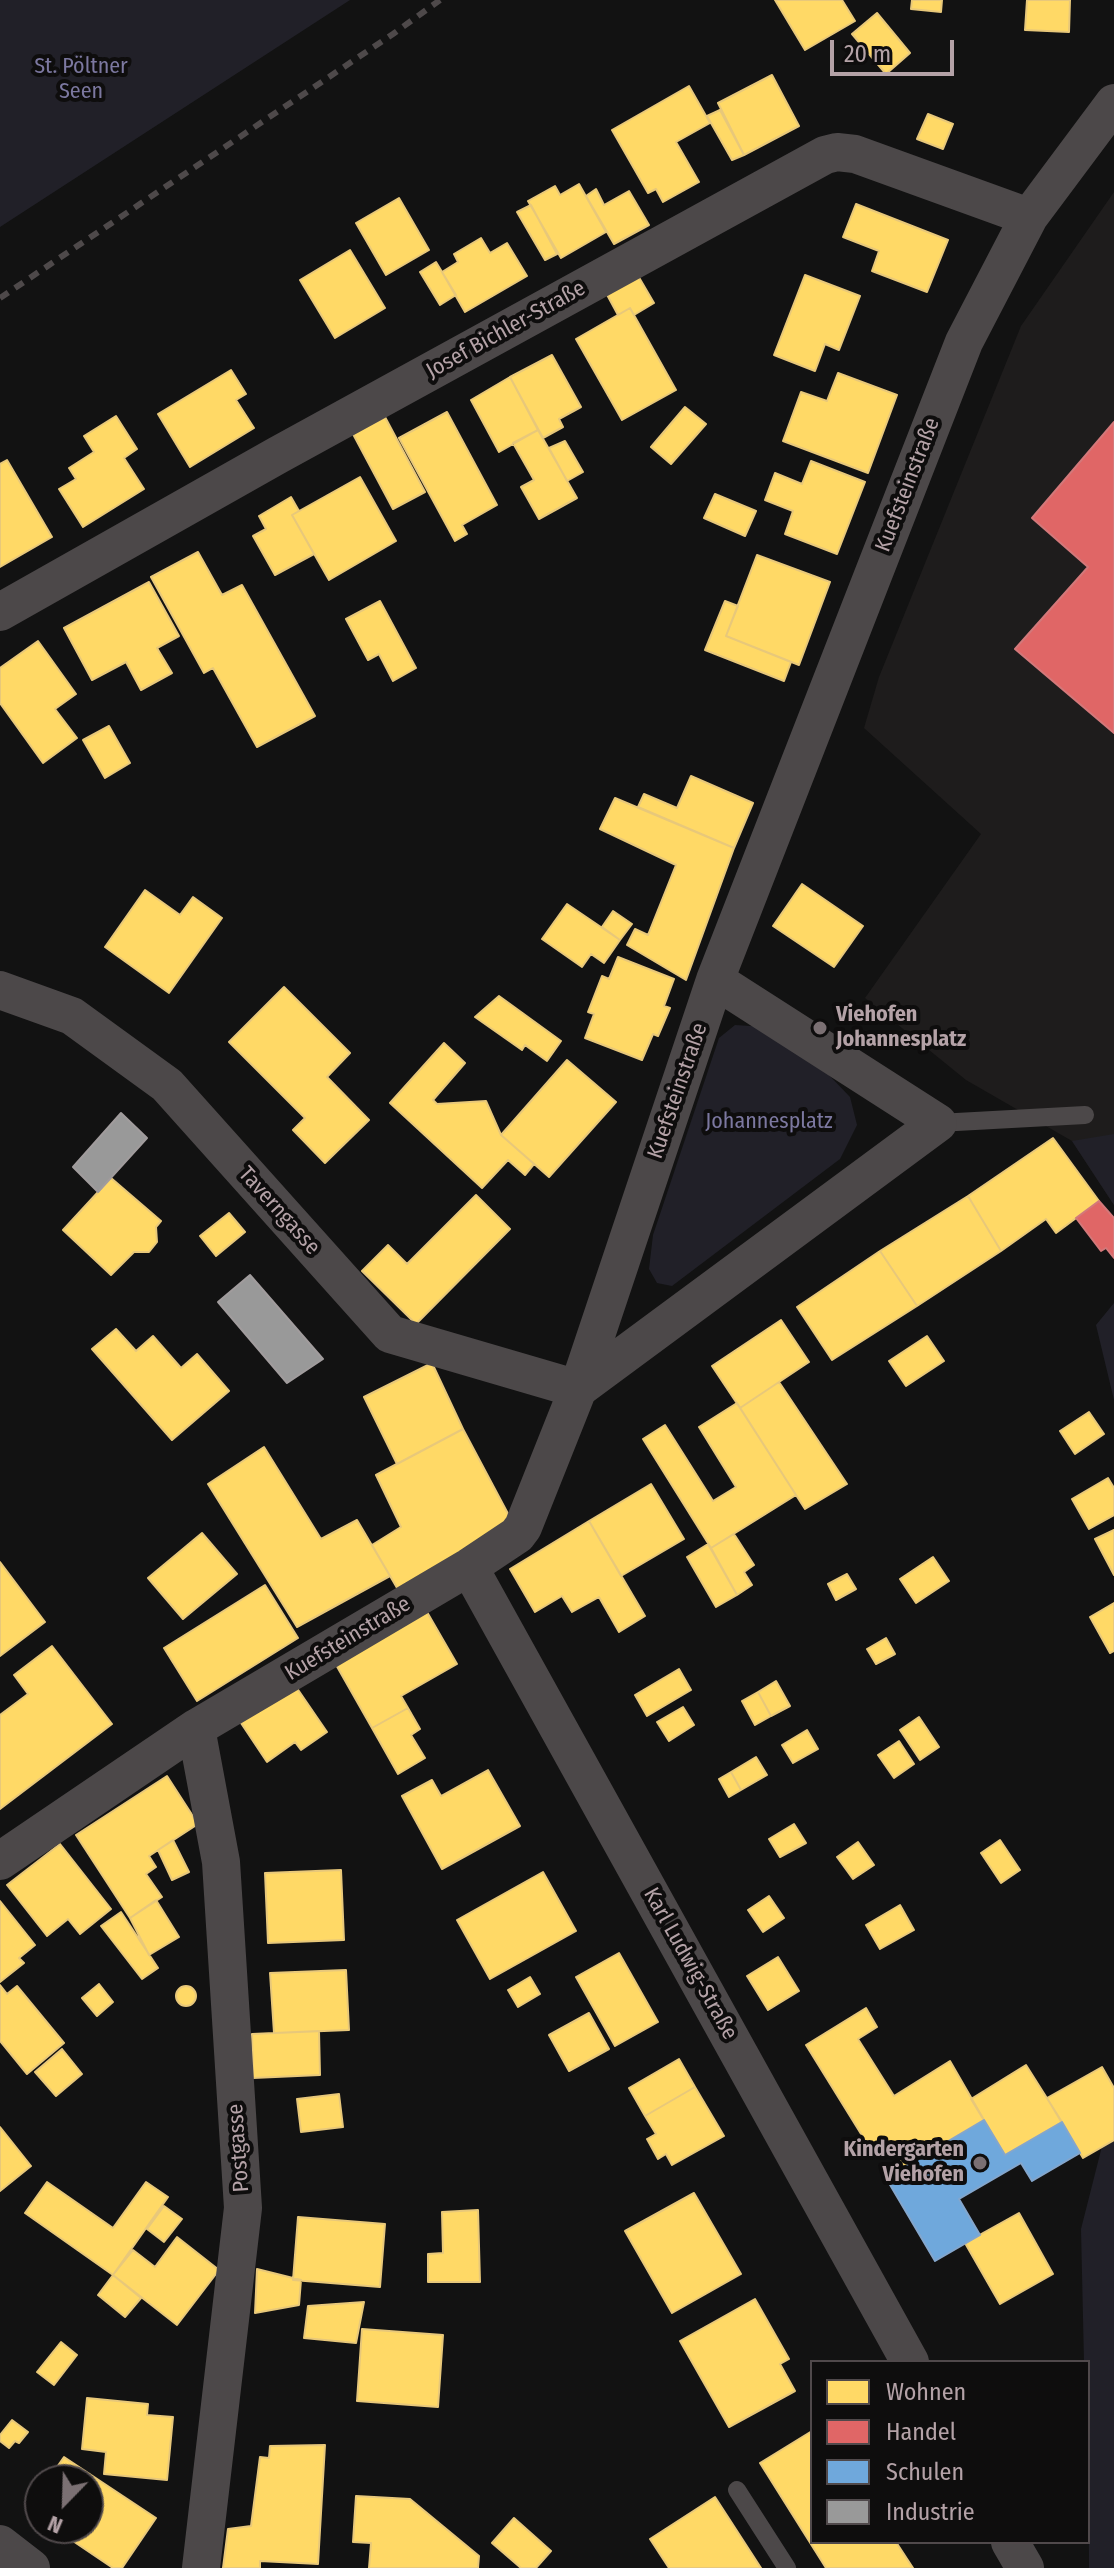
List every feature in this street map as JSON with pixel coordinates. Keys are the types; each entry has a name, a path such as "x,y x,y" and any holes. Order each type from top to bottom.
{"street":[{"name":"Kuefsteinstraße","path":"0,1861 196,1728 469,1567 517,1535 523,1527 578,1389 715,980 964,342 1029,217 1114,103"},
{"name":"Josef Bichler-Straße","path":"0,612 278,455 825,155 837,152 855,154 1029,217"},
{"path":"578,1389 938,1123 715,980"},
{"name":"Taverngasse","path":"0,990 72,1016 167,1085 390,1334 578,1389"},
{"name":"Karl Ludwig-Straße","path":"469,1567 909,2360"},
{"name":"Postgasse","path":"196,1728 221,1862 243,2208 201,2568"},
{"path":"0,2544 31,2568"},
{"path":"1011,2544 1025,2568"}],"lane":[{"path":"938,1123 1085,1115"},
{"path":"737,2490 787,2568"}],"shaded area":[{"path":"1114,192 1114,1205 1072,1141 966,1080 865,998 981,834 864,728 879,677 1021,326"}],"green space":[{"name":"St. Pöltner Seen","path":"0,0 350,0 0,227"},
{"name":"Johannesplatz","path":"735,1025 766,1027 827,1073 850,1097 857,1125 840,1159 672,1286 657,1283 649,1269 653,1235 719,1038"},
{"path":"1114,1134 1114,1205 1072,1141"},
{"path":"1114,1303 1114,1400 1096,1325"},
{"path":"1114,2099 1114,2568 1089,2568 1090,2360 1084,2360 1081,2229"}],"building: Wohnen":[{"path":"775,0 842,0 855,21 805,50"},
{"path":"912,0 942,0 941,12 911,9"},
{"path":"1027,0 1070,0 1069,32 1025,30"},
{"path":"877,13 910,53 886,74 852,34"},
{"path":"772,75 799,126 744,155 718,103"},
{"path":"689,86 710,123 676,142 699,182 663,202 656,189 648,193 612,130"},
{"path":"720,110 744,155 732,160 707,116"},
{"path":"928,114 953,124 943,149 917,139"},
{"path":"579,184 606,232 561,258 528,201 555,186 560,195"},
{"path":"596,189 604,205 629,191 649,225 614,244 586,196"},
{"path":"399,198 429,250 386,275 356,223"},
{"path":"856,204 948,240 927,292 872,271 879,251 843,237"},
{"path":"531,205 557,254 545,260 517,212"},
{"path":"481,238 490,253 507,243 527,276 465,312 442,272 458,262 454,254"},
{"path":"350,250 385,308 335,338 300,280"},
{"path":"436,262 456,295 440,305 420,272"},
{"path":"637,274 654,303 634,315 630,308 618,315 605,291"},
{"path":"805,275 860,296 839,350 825,344 815,371 774,355"},
{"path":"630,308 676,390 622,420 576,339"},
{"path":"552,355 581,407 559,419 563,427 543,438 510,377"},
{"path":"231,370 246,394 236,400 254,428 190,467 158,414"},
{"path":"838,373 897,395 868,473 783,441 801,392 827,401"},
{"path":"510,377 538,430 499,452 471,400"},
{"path":"685,407 706,424 671,464 651,447"},
{"path":"447,412 497,505 462,525 467,534 455,541 399,438"},
{"path":"116,416 137,449 124,458 144,489 83,527 59,489 76,479 69,468 94,452 84,436"},
{"path":"385,417 425,492 393,509 353,434"},
{"path":"538,430 577,498 539,519 521,487 534,480 513,443"},
{"path":"565,441 583,472 567,481 549,448"},
{"path":"7,460 52,537 0,567 0,464"},
{"path":"811,461 865,482 837,554 785,534 793,511 765,500 775,473 802,484"},
{"path":"360,477 396,541 329,580 292,515"},
{"path":"715,494 756,511 745,536 704,518"},
{"path":"291,497 299,511 292,515 314,554 275,575 253,536 266,529 259,516"},
{"path":"198,552 222,595 242,585 315,716 257,747 213,668 204,673 151,577"},
{"path":"757,555 830,582 799,665 726,636"},
{"path":"149,582 179,636 157,648 172,673 141,690 126,662 92,680 64,628"},
{"path":"380,601 416,668 393,681 379,654 368,660 346,619"},
{"path":"725,601 738,606 726,636 791,662 784,681 705,650"},
{"path":"38,641 76,694 55,709 77,738 43,763 0,703 0,668"},
{"path":"109,726 130,763 105,778 83,740"},
{"path":"691,776 753,803 734,848 638,807 644,794 677,808"},
{"path":"615,798 734,848 686,980 627,945 635,929 648,935 676,865 600,829"},
{"path":"802,884 863,926 834,967 773,926"},
{"path":"145,890 180,915 193,897 222,918 169,993 105,947"},
{"path":"567,904 620,940 604,963 591,954 582,967 542,939"},
{"path":"613,911 632,924 620,940 602,927"},
{"path":"618,957 674,979 664,1006 670,1008 658,1036 653,1034 642,1060 585,1038 594,1014 588,1012 602,976 609,979"},
{"path":"284,987 350,1053 327,1077 369,1120 325,1163 293,1130 305,1118 229,1042"},
{"path":"499,996 561,1041 547,1061 525,1045 522,1050 475,1017"},
{"path":"444,1043 465,1063 433,1100 437,1104 486,1101 501,1135 534,1164 525,1175 508,1160 482,1188 390,1103"},
{"path":"567,1060 616,1102 549,1177 501,1135"},
{"path":"1053,1138 1099,1201 1056,1233 1046,1219 1001,1251 968,1196"},
{"path":"111,1178 161,1221 156,1227 157,1242 149,1252 134,1252 111,1275 63,1230"},
{"path":"476,1195 510,1229 416,1324 362,1271 388,1245 407,1264"},
{"path":"968,1196 1001,1251 917,1306 880,1251"},
{"path":"229,1213 245,1232 216,1256 200,1236"},
{"path":"880,1251 917,1306 832,1360 797,1307"},
{"path":"781,1320 809,1362 740,1408 712,1366"},
{"path":"116,1329 136,1351 153,1336 181,1368 197,1354 229,1391 172,1440 92,1349"},
{"path":"927,1336 944,1361 906,1386 889,1361"},
{"path":"432,1363 463,1429 397,1464 364,1397"},
{"path":"779,1382 847,1484 805,1509 740,1408"},
{"path":"737,1403 796,1495 711,1548 643,1439 665,1425 713,1501 736,1487 699,1427"},
{"path":"1089,1412 1104,1434 1075,1454 1060,1431"},
{"path":"463,1429 514,1525 400,1593 372,1545 401,1527 376,1475"},
{"path":"264,1447 321,1539 357,1520 390,1576 297,1627 208,1484"},
{"path":"1108,1478 1114,1488 1114,1515 1089,1529 1072,1499"},
{"path":"651,1484 684,1539 621,1576 589,1521"},
{"path":"589,1521 645,1616 619,1632 599,1597 572,1612 562,1596 535,1612 510,1569"},
{"path":"1114,1530 1114,1575 1095,1539"},
{"path":"202,1533 237,1574 183,1619 148,1578"},
{"path":"734,1534 754,1565 744,1572 752,1585 737,1595 711,1548"},
{"path":"708,1544 737,1595 716,1607 687,1557"},
{"path":"933,1557 949,1581 916,1603 900,1579"},
{"path":"0,1562 45,1622 0,1656"},
{"path":"847,1574 856,1589 836,1600 828,1584"},
{"path":"265,1585 298,1638 197,1701 164,1648"},
{"path":"1114,1603 1114,1651 1110,1653 1090,1617"},
{"path":"427,1612 457,1664 401,1696 408,1708 372,1728 335,1663"},
{"path":"886,1638 895,1654 876,1664 867,1649"},
{"path":"52,1646 112,1724 0,1809 0,1715 28,1694 14,1675"},
{"path":"679,1669 691,1690 647,1716 635,1695"},
{"path":"290,1678 327,1732 301,1750 295,1742 267,1762 235,1714"},
{"path":"776,1681 790,1706 771,1716 758,1692"},
{"path":"758,1692 771,1716 755,1725 742,1701"},
{"path":"683,1707 694,1725 669,1741 657,1722"},
{"path":"408,1708 420,1729 411,1735 425,1758 398,1774 372,1728"},
{"path":"919,1717 939,1747 920,1760 900,1730"},
{"path":"807,1730 818,1749 793,1763 782,1745"},
{"path":"899,1741 914,1764 894,1778 878,1755"},
{"path":"756,1757 767,1775 741,1790 731,1772"},
{"path":"488,1770 520,1826 442,1869 402,1796 432,1780 441,1796"},
{"path":"731,1772 741,1790 729,1797 719,1779"},
{"path":"167,1776 198,1824 149,1856 156,1867 146,1874 162,1897 130,1918 76,1835"},
{"path":"794,1824 806,1843 780,1857 769,1839"},
{"path":"173,1840 189,1872 172,1880 158,1850"},
{"path":"1000,1840 1020,1870 1001,1883 981,1853"},
{"path":"858,1842 874,1865 853,1879 837,1857"},
{"path":"60,1844 111,1909 80,1934 68,1919 47,1936 7,1885"},
{"path":"341,1870 344,1940 268,1943 265,1873"},
{"path":"543,1872 576,1931 490,1979 457,1920"},
{"path":"769,1896 784,1918 763,1932 748,1910"},
{"path":"156,1900 179,1937 149,1955 130,1918"},
{"path":"0,1901 35,1945 19,1958 24,1963 0,1982"},
{"path":"900,1905 914,1930 880,1949 866,1925"},
{"path":"121,1912 158,1968 142,1979 101,1926"},
{"path":"619,1953 658,2022 615,2046 576,1977"},
{"path":"778,1957 799,1991 768,2010 747,1976"},
{"path":"346,1970 349,2030 274,2033 270,1973"},
{"path":"530,1977 540,1994 518,2007 508,1990"},
{"path":"99,1984 113,2002 97,2016 82,1998"},
{"path":"0,1985 7,1994 17,1986 64,2043 27,2074 0,2041"},
{"path":"186,1986 193,1989 196,1996 193,2003 186,2006 179,2003 176,1996 179,1989"},
{"path":"866,2008 877,2027 858,2039 894,2096 950,2061 984,2120 904,2167 887,2140 871,2150 806,2045"},
{"path":"589,2013 609,2049 569,2071 549,2035"},
{"path":"319,2031 320,2075 253,2078 252,2034"},
{"path":"62,2049 82,2074 56,2096 35,2072"},
{"path":"679,2059 695,2087 645,2116 629,2088"},
{"path":"1026,2065 1062,2122 1005,2155 971,2099"},
{"path":"1102,2067 1114,2088 1114,2140 1083,2158 1047,2098"},
{"path":"695,2087 724,2136 672,2165 666,2154 658,2159 647,2139 656,2134 645,2116"},
{"path":"339,2094 343,2127 301,2132 297,2099"},
{"path":"0,2127 31,2166 0,2191"},
{"path":"47,2182 113,2228 146,2182 168,2197 113,2275 25,2213"},
{"path":"694,2193 741,2274 672,2313 625,2231"},
{"path":"164,2206 182,2219 164,2242 147,2229"},
{"path":"478,2210 480,2282 428,2282 428,2254 443,2253 442,2212"},
{"path":"1019,2213 1053,2274 1000,2304 965,2243"},
{"path":"298,2217 385,2224 380,2287 293,2280"},
{"path":"177,2237 219,2270 177,2325 113,2275 133,2250 155,2267"},
{"path":"257,2269 301,2280 299,2305 255,2313"},
{"path":"113,2275 141,2298 125,2317 98,2295"},
{"path":"755,2299 789,2359 780,2364 795,2391 729,2427 680,2341"},
{"path":"364,2302 356,2343 304,2338 308,2306"},
{"path":"362,2329 443,2335 438,2407 357,2401"},
{"path":"61,2342 77,2355 54,2385 37,2372"},
{"path":"87,2398 148,2404 147,2415 173,2417 167,2480 104,2474 106,2452 82,2449"},
{"path":"12,2420 28,2432 19,2443 15,2441 9,2448 0,2441 0,2435"},
{"path":"810,2432 810,2543 760,2463"},
{"path":"325,2445 318,2564 260,2561 260,2568 223,2568 228,2529 251,2526 260,2457 269,2458 270,2446"},
{"path":"64,2457 75,2464 59,2464"},
{"path":"104,2484 156,2518 122,2568 113,2568 77,2544 104,2544"},
{"path":"356,2496 410,2499 479,2556 478,2568 369,2568 371,2543 353,2542"},
{"path":"715,2497 761,2568 669,2568 650,2539"},
{"path":"514,2518 551,2551 536,2568 521,2568 492,2543"},
{"path":"811,2544 897,2544 913,2568 826,2568"}],"building: Handel":[{"path":"1114,422 1114,733 1015,649 1088,567 1032,518"},
{"path":"1099,1201 1114,1218 1114,1258 1106,1248 1101,1251 1076,1218"}],"building: Schulen":[{"path":"984,2120 1005,2155 1062,2122 1080,2153 1032,2181 1021,2163 959,2199 980,2235 935,2261 886,2178"}],"building: Industrie":[{"path":"121,1113 147,1138 98,1192 73,1167"},
{"path":"250,1275 323,1359 287,1383 218,1302"}],"railway":[{"path":"0,298 440,0"}],"place":[{"name":"Viehofen Johannesplatz","path":"820,1028"},
{"name":"Kindergarten Viehofen","path":"980,2163"}]}
